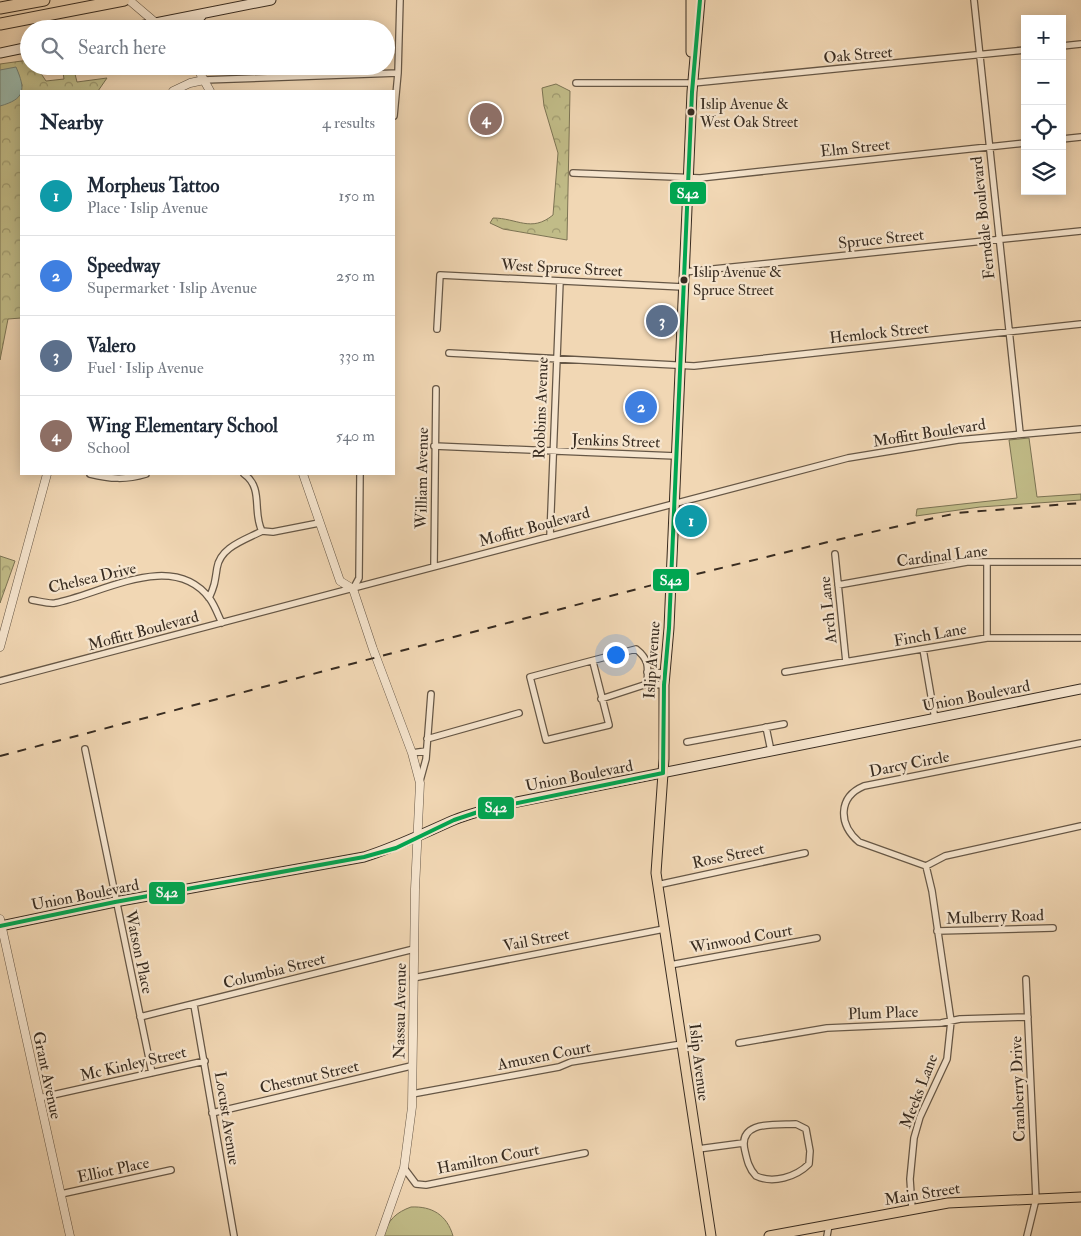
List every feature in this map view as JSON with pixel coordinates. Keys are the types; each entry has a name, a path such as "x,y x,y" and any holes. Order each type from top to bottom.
{"highway":[{"path":"0,8 44,0"},
{"path":"20,20 124,0"},
{"path":"0,24 20,20"}],"main road":[{"path":"181,20 271,0"},
{"path":"683,0 697,2"},
{"name":"Islip Avenue","path":"697,2 664,685 663,773 656,873 711,1236"},
{"path":"197,20 202,14"},
{"path":"0,53 20,49"},
{"name":"Union Boulevard","path":"0,924 364,856 396,848 417,837 484,810 1081,690"},
{"name":"Main Street","path":"770,1236 948,1203 1081,1197"}],"street":[{"path":"129,0 153,20"},
{"path":"395,105 400,0"},
{"name":"Ferndale Boulevard","path":"974,0 988,146 1020,433"},
{"path":"1066,46 1081,44"},
{"name":"Oak Street","path":"576,83 693,83 1021,50"},
{"path":"201,75 209,90"},
{"path":"175,90 185,84 204,80 343,75"},
{"path":"1066,139 1081,138"},
{"name":"Elm Street","path":"573,173 688,178 709,177 1021,143"},
{"name":"Spruce Street","path":"684,272 1081,231"},
{"name":"West Spruce Street","path":"438,329 440,275 683,287"},
{"name":"Robbins Avenue","path":"550,536 560,281"},
{"name":"Hemlock Street","path":"449,353 694,366 1081,324"},
{"name":"William Avenue","path":"434,566 436,389"},
{"name":"Moffitt Boulevard","path":"0,681 848,458 958,440 1081,429"},
{"name":"Jenkins Street","path":"434,446 676,456"},
{"path":"0,647 46,475"},
{"path":"94,475 110,479 131,478 142,475"},
{"path":"245,475 251,479 257,490 257,522 262,531"},
{"path":"303,475 340,581 354,589 359,578 360,475"},
{"path":"210,598 217,582 217,567 221,555 231,547 262,531 273,532 319,523"},
{"name":"Arch Lane","path":"835,554 846,662"},
{"name":"Cardinal Lane","path":"838,585 967,562 1081,562"},
{"path":"987,562 987,638"},
{"name":"Chelsea Drive","path":"32,600 53,603 128,580 174,575 187,579 210,598 222,623"},
{"name":"Nassau Avenue","path":"354,589 373,649 412,753 420,783"},
{"name":"Finch Lane","path":"785,672 987,638 1081,638"},
{"path":"593,662 609,725 546,740 530,678 636,649 645,656 648,662 647,684"},
{"path":"923,649 935,719"},
{"path":"647,672 665,673"},
{"path":"601,699 647,684 664,685"},
{"name":"Nassau Avenue","path":"380,1236 404,1168 412,1094 411,1066 417,837 420,783 426,751 431,694"},
{"path":"427,740 520,713"},
{"path":"687,742 784,724"},
{"path":"766,727 771,752"},
{"name":"Darcy Circle","path":"926,866 859,842 852,836 843,817 845,802 849,795 864,786 1081,743"},
{"name":"Watson Place","path":"85,749 115,902 152,1073"},
{"path":"412,753 426,751"},
{"path":"926,866 945,856 1081,826"},
{"name":"Rose Street","path":"658,885 805,853"},
{"name":"Meeks Lane","path":"912,1209 910,1179 914,1138 923,1110 946,1059 951,1021 932,891 926,866"},
{"name":"Grant Avenue","path":"0,924 70,1236"},
{"name":"Mulberry Road","path":"937,931 1053,928"},
{"name":"Vail Street","path":"413,978 664,929"},
{"name":"Winwood Court","path":"670,965 818,938"},
{"name":"Columbia Street","path":"140,1017 414,949"},
{"name":"Cranberry Drive","path":"1026,979 1036,1199 1027,1236"},
{"name":"Locust Avenue","path":"194,1005 234,1236"},
{"name":"Plum Place","path":"739,1042 827,1028 1028,1017"},
{"name":"Amuxen Court","path":"412,1094 559,1067 571,1062 682,1044"},
{"name":"Mc Kinley Street","path":"39,1098 204,1061"},
{"name":"Chestnut Street","path":"212,1113 411,1066"},
{"path":"796,1124 806,1129 810,1159 805,1168 793,1176 761,1178 752,1172 743,1143 743,1137 753,1127 796,1124"},
{"path":"698,1149 743,1143"},
{"name":"Hamilton Court","path":"404,1168 416,1184 426,1185 585,1153"},
{"name":"Elliot Place","path":"60,1194 171,1170"},
{"path":"827,1236 828,1225"}],"green space":[{"path":"20,61 20,75 42,75 46,81 64,79 63,75 75,75 77,82 107,78 99,90 20,90 20,318 8,319 0,360 0,64"},
{"path":"556,84 570,91 567,240 503,229 490,223 493,218 531,224 538,223 553,215 558,153 544,106 542,88"},
{"path":"1029,438 1037,497 1081,494 1081,500 980,507 916,516 917,509 1017,498 1009,440"},
{"path":"0,556 15,561 0,603"},
{"path":"411,1207 426,1208 438,1213 447,1222 453,1236 384,1236 385,1230 393,1217"}],"shaded area":[{"path":"16,67 22,88 19,97 0,106 0,70"}],"railway":[{"path":"0,756 660,583 832,541 957,513 1081,503"}],"transit line":[{"name":"S42","path":"663,773 664,685 669,628 692,92 700,0"},
{"name":"S42","path":"0,926 115,902 364,857 396,848 454,820 484,810 663,773"}],"place":[{"name":"Islip Avenue & West Oak Street","path":"691,112"},
{"name":"Wing Elementary School","path":"486,119"},
{"name":"Islip Avenue & Spruce Street","path":"684,280"},
{"name":"Valero","path":"662,321"},
{"name":"Speedway","path":"641,407"},
{"name":"Morpheus Tattoo","path":"691,521"}]}
